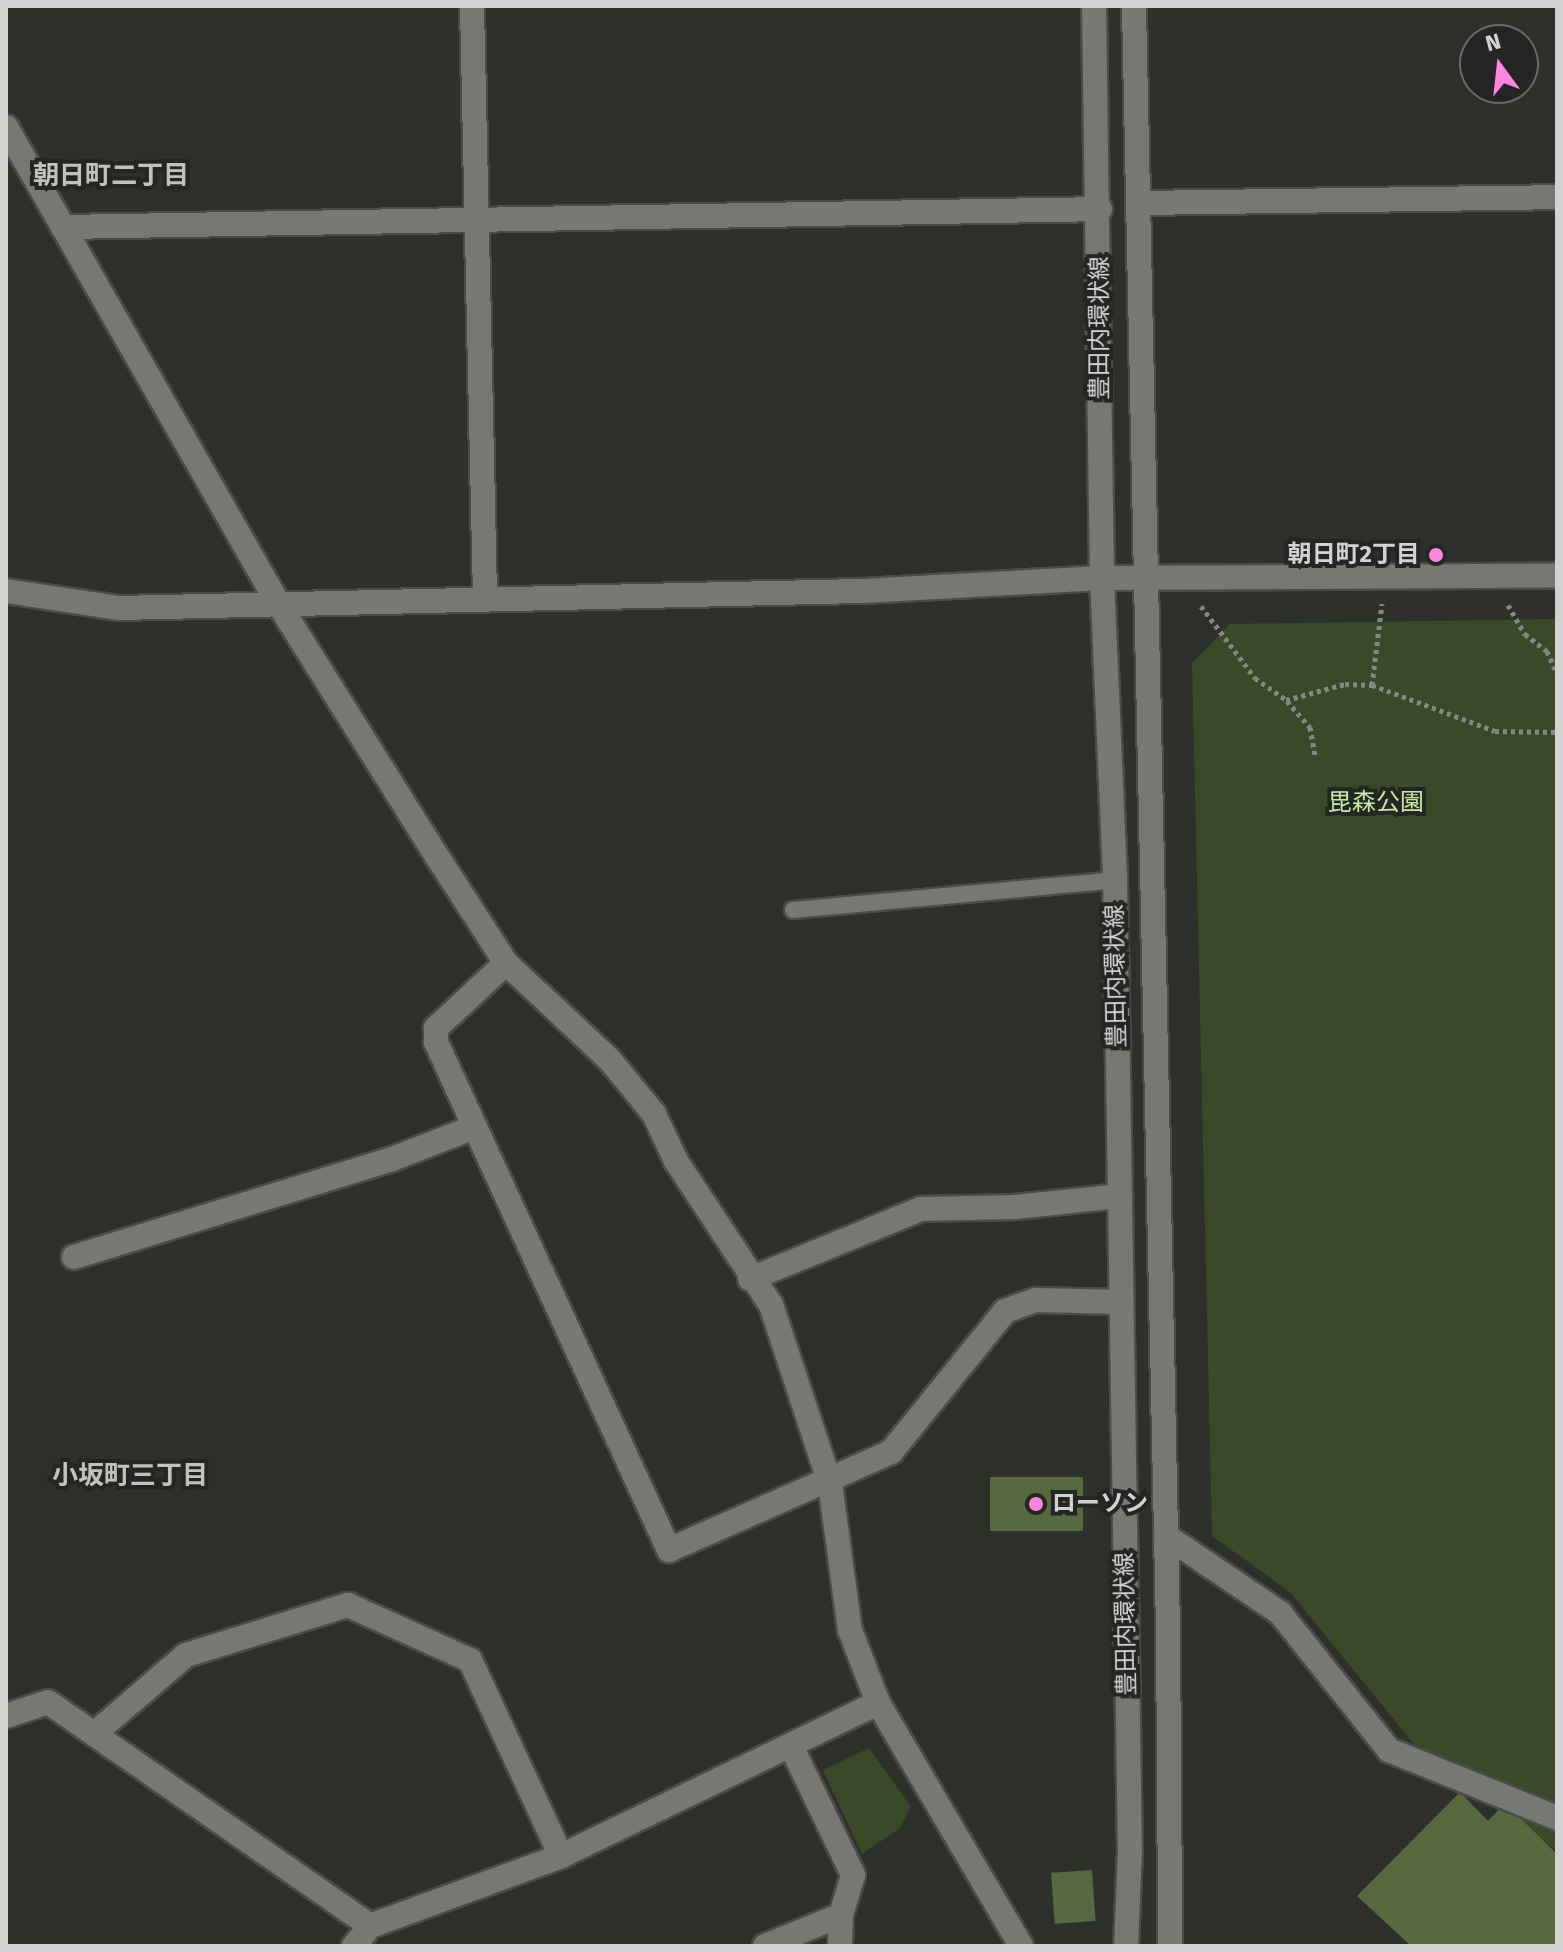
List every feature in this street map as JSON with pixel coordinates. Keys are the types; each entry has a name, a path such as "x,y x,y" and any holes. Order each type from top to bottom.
{"street":[{"path":"472,6 485,596"},
{"name":"豊田内環状線","path":"1094,6 1100,209 1102,578 1115,880 1130,1851 1126,1946"},
{"name":"豊田内環状線","path":"1134,6 1143,581 1166,1536 1170,1946"},
{"path":"6,127 278,603 506,963 609,1059 654,1114 676,1161 750,1279 771,1305 830,1483 850,1630 878,1703 1021,1946"},
{"path":"1139,203 1557,197"},
{"path":"63,227 476,216 1100,209"},
{"path":"6,591 118,608 485,596 862,591 1102,578 1143,581 1557,576"},
{"path":"506,963 436,1028 436,1042 661,1543 676,1551 830,1483 891,1452 1005,1311 1036,1300 1121,1302"},
{"path":"74,1257 392,1159 472,1128"},
{"path":"750,1279 921,1209 1015,1207 1120,1196"},
{"path":"1166,1536 1280,1613 1389,1750 1557,1818"},
{"path":"94,1734 186,1655 348,1605 470,1660 561,1856"},
{"path":"6,1716 48,1702 370,1926"},
{"path":"354,1946 370,1926 561,1856 792,1748 878,1703"},
{"path":"792,1748 853,1875 841,1915 840,1946"},
{"path":"765,1946 841,1915"}],"lane":[{"path":"793,910 1115,880"}],"path":[{"path":"1372,685 1386,576"},
{"path":"1492,576 1525,634 1547,651 1557,673"},
{"path":"1181,580 1255,678 1286,700 1310,727 1315,756"},
{"path":"1286,700 1345,684 1372,685 1495,731 1557,732"}],"green space":[{"name":"毘森公園","path":"1557,619 1557,1851 1413,1743 1290,1592 1212,1536 1192,663 1230,624"},
{"path":"869,1748 911,1807 900,1828 862,1854 823,1770"}],"building":[{"name":"ローソン","path":"990,1477 1083,1477 1083,1531 990,1531"},
{"path":"1460,1792 1488,1821 1505,1803 1557,1854 1557,1946 1411,1946 1357,1896"},
{"path":"1092,1870 1096,1921 1055,1924 1051,1873"}],"place":[{"name":"朝日町2丁目","path":"1436,555"},
{"name":"ローソン","path":"1036,1504"}],"district":[{"name":"朝日町二丁目","path":"111,176"},
{"name":"小坂町三丁目","path":"130,1476"}]}
